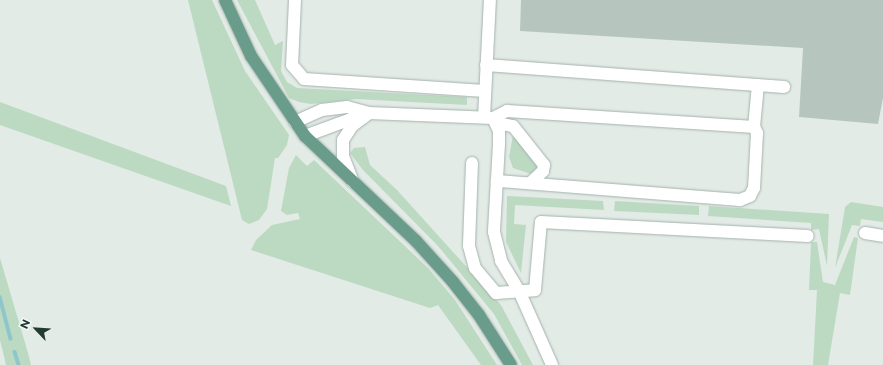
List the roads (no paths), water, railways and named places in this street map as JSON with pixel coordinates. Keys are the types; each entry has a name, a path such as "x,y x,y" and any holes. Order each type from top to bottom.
{"main road":[{"path":"225,0 251,56 305,136 416,241 453,282 479,315 510,365"}],"street":[{"path":"295,0 292,65 304,79 485,91"},
{"path":"490,0 485,91 491,119 497,181 494,232 501,261 520,293 552,365"},
{"path":"486,65 784,87"},
{"path":"497,181 740,200 750,196 754,188 757,133 754,128 758,85"},
{"path":"295,122 322,110 347,107 369,113 491,119 513,126 544,165 543,171 530,183"},
{"path":"491,119 507,112 754,128"},
{"path":"305,136 369,113"},
{"path":"353,182 343,156 343,140 352,126 369,113"},
{"path":"472,163 468,246 475,268 496,293 520,293 535,290 541,222 808,236"},
{"path":"865,233 883,236"}],"waterway":[{"path":"0,297 11,339"},
{"path":"15,352 19,365"}]}
